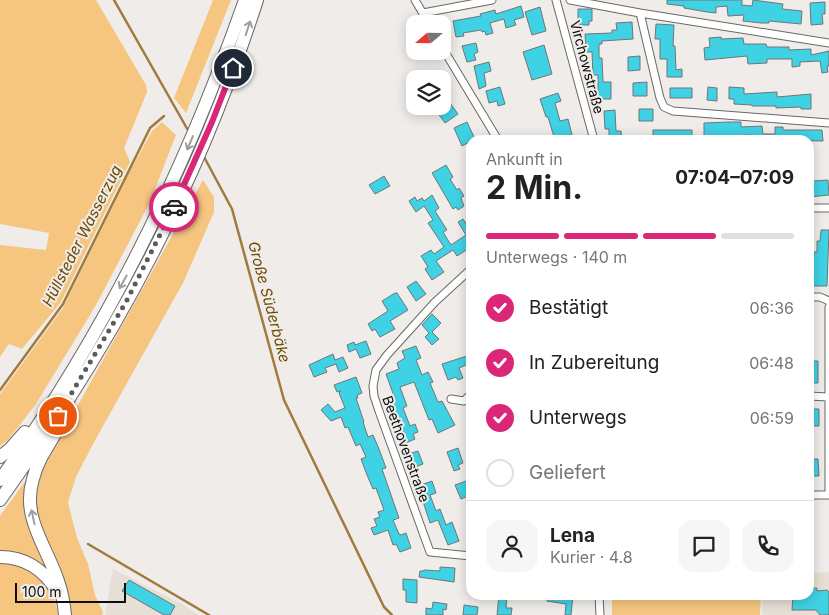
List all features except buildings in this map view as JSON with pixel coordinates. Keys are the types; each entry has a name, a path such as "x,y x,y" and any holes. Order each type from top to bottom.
{"highway":[{"path":"207,118 245,0"},
{"path":"0,500 68,400 126,302 159,239 183,174 244,39 257,0"},
{"path":"0,480 48,409 95,333 183,174"},
{"path":"66,615 58,581 33,520 30,494 36,467 65,419 68,400"},
{"path":"0,457 10,449 34,420 48,409"},
{"path":"0,557 20,559 36,567 52,583 63,600"}],"street":[{"path":"415,0 423,13 492,0"},
{"name":"Virchowstraße","path":"556,0 593,135"},
{"path":"570,0 829,43"},
{"path":"640,13 660,98 664,107 673,111 829,123"},
{"path":"450,60 495,135"},
{"path":"814,208 829,208"},
{"name":"Beethovenstraße","path":"466,274 435,302 409,330 387,355 376,370 374,377 374,396 430,552 466,556"},
{"path":"814,297 820,297 829,301"},
{"path":"814,495 829,495 829,307"},
{"path":"814,396 828,397"},
{"path":"451,399 464,401 466,399"},
{"path":"599,600 600,615"}],"shaded area":[{"path":"0,0 96,0 146,85 147,92 124,148 130,162 61,302 22,349 9,344 0,357 0,245 46,250 49,233 0,224"},
{"path":"213,0 231,0 186,113 174,98"},
{"path":"162,122 176,135 150,202 96,305 36,404 8,440 0,446 0,394 63,308 129,173 152,131"},
{"path":"203,180 214,197 214,212 184,281 93,444 76,477 68,502 77,538 88,564 95,595 103,612 102,615 71,615 63,582 38,520 36,494 38,482 54,445"},
{"path":"26,480 26,490 55,581 0,554 0,516"},
{"path":"0,563 22,567 39,577 52,593 58,615 0,615"},
{"path":"113,569 184,605 198,615 105,615"},
{"path":"829,572 829,615 762,615 763,600 814,600 814,573"},
{"path":"612,600 761,600 760,615 612,615"}],"waterway":[{"name":"Große Süderbäke","path":"114,0 189,132"},
{"name":"Hüllsteder Wasserzug","path":"0,390 63,304 150,128 164,116"},
{"name":"Große Süderbäke","path":"203,155 232,209 284,400 384,607 392,615"},
{"path":"88,544 209,615"}],"way so far":[{"path":"58,416 126,302 174,207"}],"route":[{"path":"174,207 212,122 233,68"}]}
